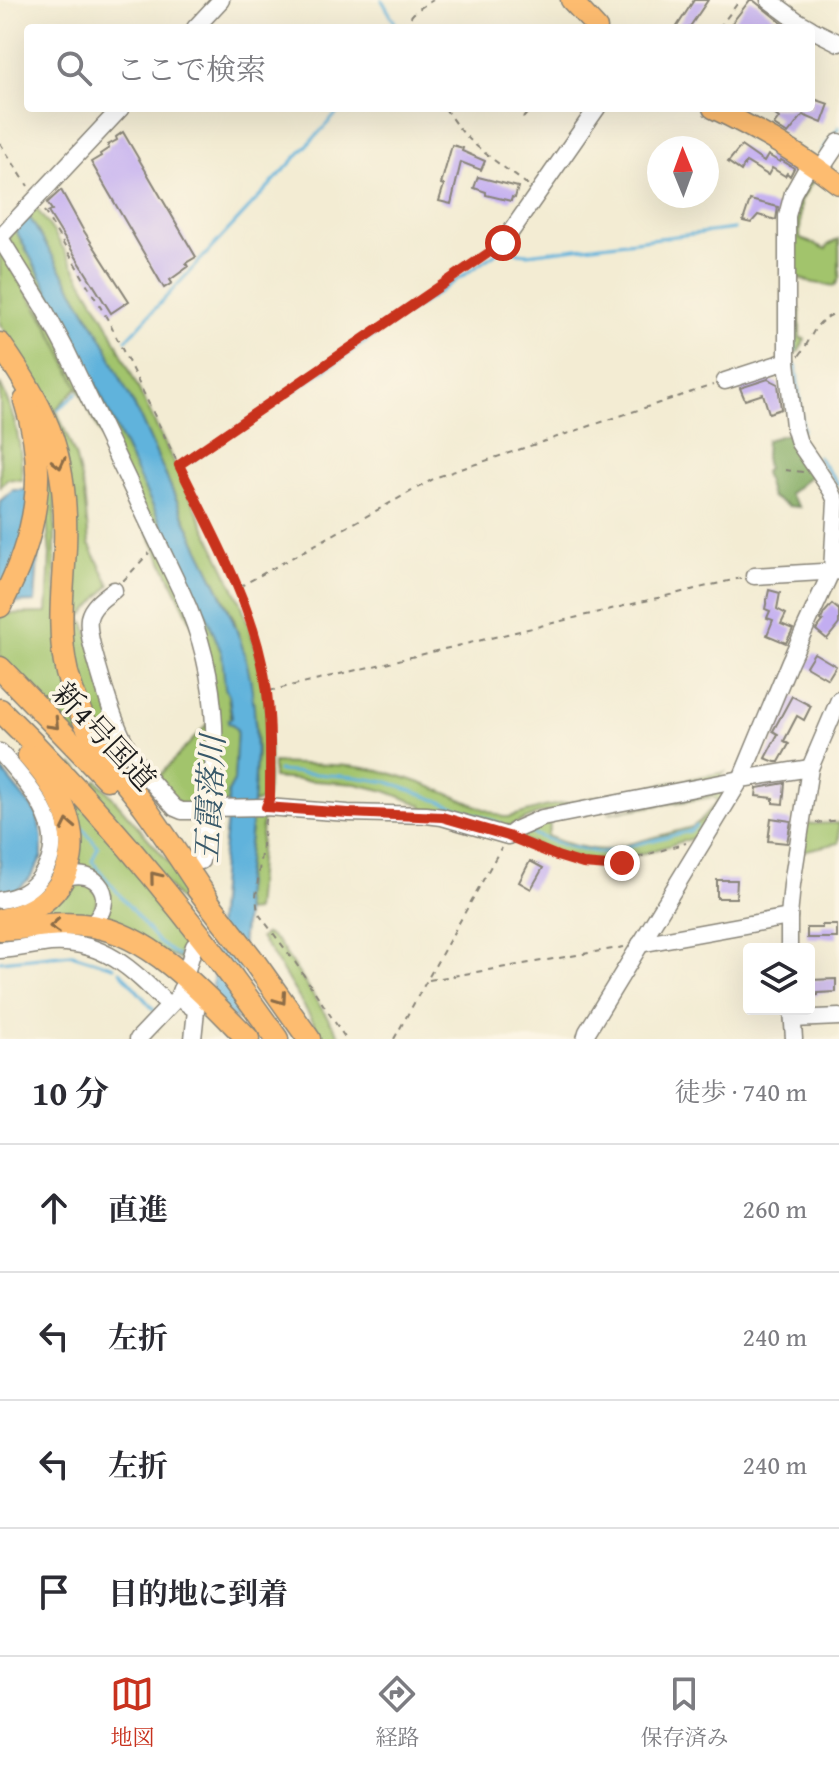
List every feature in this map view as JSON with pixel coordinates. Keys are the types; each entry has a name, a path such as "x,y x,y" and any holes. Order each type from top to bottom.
{"highway":[{"path":"0,344 22,391 31,420 33,468 22,528 0,585"},
{"path":"0,344 23,376 42,411 59,458 65,504 61,627 72,690 98,745 147,810 207,899"},
{"path":"0,364 19,405 38,489 31,533 0,606"},
{"name":"新4号国道","path":"0,668 99,770 207,899 309,1039"},
{"name":"新4号国道","path":"0,710 43,751 142,861 198,942 249,998 277,1039"},
{"path":"0,723 41,769 62,804 71,834 70,863 64,878 46,901 17,917 0,920"},
{"path":"0,929 70,925 90,926 123,935 173,968 182,991 248,1039"}],"main road":[{"path":"571,0 593,24"},
{"path":"721,112 816,166 839,184"}],"street":[{"path":"199,24 221,0"},
{"path":"769,0 803,24"},
{"path":"815,31 839,43"},
{"path":"117,112 2,235 66,350 190,611 205,654 216,745 214,809 201,861"},
{"path":"503,243 594,112"},
{"path":"585,1039 741,779 790,661 836,571 836,501 799,443 794,426 787,361 787,216 793,193 839,142"},
{"path":"725,381 787,361"},
{"path":"754,576 836,571"},
{"path":"114,590 89,617 96,660 109,705 133,758 175,808 182,811 263,807 434,816 508,836 542,818 810,768"},
{"path":"789,943 789,917 810,768 839,700"},
{"path":"0,752 33,791 43,808 52,847 50,860 35,884 15,898 0,900"},
{"path":"64,878 87,876 103,892 103,911 90,926"},
{"path":"640,944 789,917"},
{"path":"138,1039 182,991 198,942"},
{"path":"0,950 65,943 101,951 134,972 182,991 196,1010 193,1039"},
{"path":"792,1015 794,1039"},
{"path":"808,1015 839,1017"}],"path":[{"path":"407,24 411,15 433,0"},
{"path":"722,24 740,0"},
{"path":"448,112 461,133 537,191"},
{"path":"523,118 528,112"},
{"path":"0,143 108,320 238,587 262,662 271,729 270,797 263,807 256,897 258,913 346,1039"},
{"path":"179,465 503,243"},
{"path":"787,361 802,353 816,326 839,312"},
{"path":"238,587 437,477 725,381"},
{"path":"114,590 157,544"},
{"path":"268,691 754,576"},
{"path":"801,821 839,820"},
{"path":"394,1039 508,836 583,864 608,866 704,838"},
{"path":"428,980 640,944"}],"green space":[{"path":"809,171 816,175 801,201 800,238 826,249 839,239 839,278 835,286 797,278 800,338 805,339 799,351 794,353 790,226"},
{"path":"36,208 107,323 241,603 259,661 266,701 269,762 266,799 253,803 256,727 247,665 234,619 106,345 28,215"},
{"path":"15,229 72,334 206,614 222,654 232,724 237,730 234,781 228,792 228,803 218,803 211,663 11,248 9,235"},
{"path":"0,249 48,326 78,387 56,409 75,455 84,492 89,544 110,585 80,619 85,623 123,752 118,761 92,719 70,651 72,551 27,367 0,324"},
{"path":"0,384 17,430 22,480 7,479 0,487"},
{"path":"790,433 813,474 789,494 799,507 788,506 771,497 764,472 767,468 766,440"},
{"path":"43,449 55,475 55,587 91,750 0,658 0,614 47,613 50,555 42,498"},
{"path":"211,720 209,802 184,808 161,786 158,777"},
{"path":"37,755 99,822 191,941 180,952 182,961 100,923 109,908 79,872"},
{"path":"273,763 343,766 385,772 430,786 503,817 725,772 718,780 537,814 505,828 423,811 422,805 356,784 273,778"},
{"path":"73,765 93,783 97,780 100,783 172,866 205,908 203,929 71,768"},
{"path":"728,791 697,837 632,856 606,861 585,860 518,838 549,821 547,836 576,846 607,850 692,827 718,801 713,797 608,813"},
{"path":"253,810 263,812 255,911 245,912 243,899"},
{"path":"839,823 839,843 802,851 806,824"},
{"path":"86,881 99,895 91,919 30,924 68,882"},
{"path":"266,934 277,941 342,1039 324,1039 260,938"}],"water":[{"path":"28,215 106,345 225,602 247,663 256,751 236,1021 212,997 228,792 234,781 237,730 228,723 228,719 232,718 222,654 206,614 72,334 15,229"},
{"path":"13,490 34,490 39,540 35,602 0,603 0,501"},
{"path":"0,768 37,814 42,857 30,878 17,890 0,893"}],"building":[{"path":"694,0 708,0 692,24 679,24"},
{"path":"753,0 783,24 731,24"},
{"path":"815,99 829,104 822,123 803,115 788,134 774,125 779,118 771,112 815,112"},
{"path":"123,132 196,257 186,263 188,267 164,288 91,162 101,156"},
{"path":"452,145 485,161 481,170 461,162 451,204 439,201"},
{"path":"741,146 764,162 768,155 781,160 794,168 790,176 772,168 768,175 746,162 741,171 728,162"},
{"path":"478,177 518,187 515,198 512,197 511,201 486,195 486,192 474,188"},
{"path":"61,190 129,301 111,313 48,212 52,210 47,203"},
{"path":"750,200 778,207 776,220 758,215 751,223 743,221"},
{"path":"768,379 778,384 781,409 769,413 763,394 745,400 740,388"},
{"path":"769,590 780,593 777,609 786,614 781,624 793,629 786,643 767,635 773,620 767,618 770,611 765,609"},
{"path":"832,604 839,610 839,624 827,639 816,630"},
{"path":"814,653 836,666 828,679 806,666"},
{"path":"792,696 811,706 804,720 797,716 784,741 789,744 779,762 775,762 765,758 778,734 773,731"},
{"path":"785,783 783,804 773,803 773,798 756,796 757,788"},
{"path":"771,818 791,821 787,843 768,841"},
{"path":"530,861 543,868 531,889 519,882"},
{"path":"717,880 737,880 736,898 717,898"},
{"path":"822,925 837,925 837,938 807,938 807,928 822,928"},
{"path":"836,979 836,992 815,995 815,980"}],"waterway":[{"path":"382,0 396,24"},
{"path":"126,340 338,112"},
{"path":"822,151 839,127"},
{"path":"191,461 505,247 527,254 734,229"},
{"path":"795,298 795,350"},
{"path":"796,366 803,430"},
{"path":"58,410 77,393"},
{"path":"818,457 839,485"},
{"path":"278,771 388,782 501,824"},
{"path":"79,824 98,847 92,861 159,943 178,956"},
{"path":"527,832 565,846 601,853 690,831 696,826"},
{"path":"0,961 72,954 114,967"},
{"path":"120,971 154,1010"}],"route":[{"path":"503,243 179,465 238,587 262,662 271,729 270,797 266,807 442,817 508,836 583,864 608,866 622,863"}],"water label":[{"name":"五霞落川","path":"209,799"}]}
